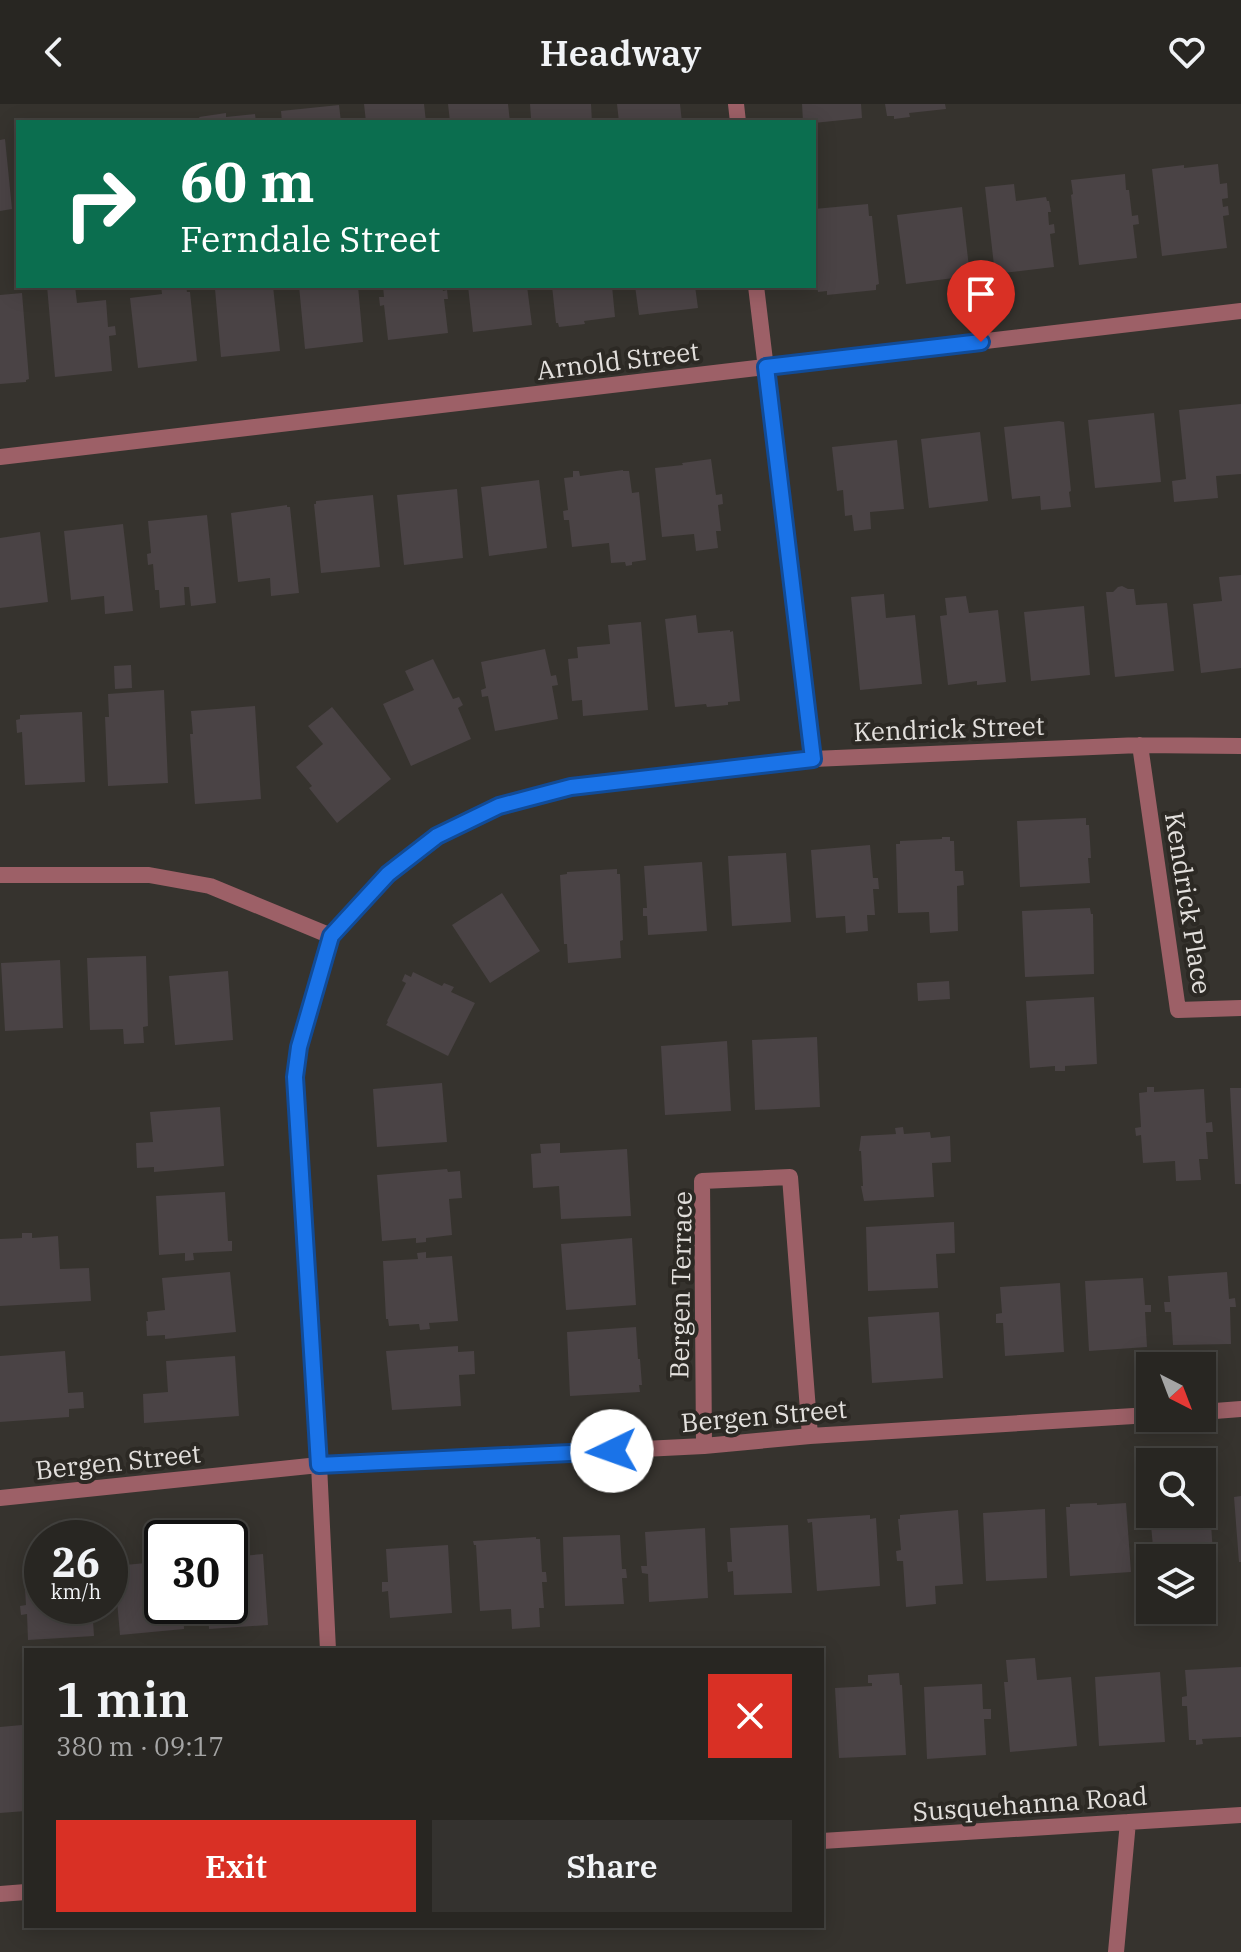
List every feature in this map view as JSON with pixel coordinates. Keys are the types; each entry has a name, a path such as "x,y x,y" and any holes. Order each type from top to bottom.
{"street":[{"path":"756,288 813,759"},
{"name":"Arnold Street","path":"0,457 1241,311"},
{"name":"Kendrick Street","path":"331,936 388,874 437,836 499,806 571,787 813,759 1140,745 1241,746"},
{"name":"Kendrick Place","path":"1140,745 1178,1010 1241,1008"},
{"path":"0,875 149,875 210,886 331,936 299,1047 295,1077 328,1648"},
{"name":"Bergen Terrace","path":"704,1446 702,1181 790,1177 810,1436"},
{"path":"1216,1411 1241,1409"},
{"name":"Bergen Street","path":"0,1498 319,1465 704,1446 810,1436 1136,1416"},
{"name":"Susquehanna Road","path":"824,1841 1241,1815"},
{"path":"1116,1952 1128,1822"},
{"path":"0,1894 24,1892"}],"building":[{"path":"364,104 424,104 426,120 366,120"},
{"path":"448,104 508,104 510,120 450,120"},
{"path":"530,104 591,104 592,120 526,120 531,118"},
{"path":"617,104 680,104 682,120 619,120"},
{"path":"802,104 861,104 862,118 816,123 816,120 803,120"},
{"path":"885,104 945,104 946,109 909,113 910,117 894,119 894,116 887,116"},
{"path":"339,105 341,120 282,120 281,111"},
{"path":"226,113 226,117 255,114 256,120 193,120"},
{"path":"5,139 12,209 0,211 0,140"},
{"path":"1218,164 1220,184 1227,183 1228,198 1222,199 1223,207 1228,206 1229,215 1223,216 1227,248 1162,256 1152,169"},
{"path":"1125,174 1132,216 1138,215 1139,224 1133,225 1137,258 1079,265 1071,180"},
{"path":"1014,184 1016,201 1046,197 1049,201 1049,225 1054,224 1055,233 1050,234 1054,267 995,274 985,187"},
{"path":"868,204 879,284 876,290 827,295 827,291 818,292 816,209"},
{"path":"962,207 970,276 906,284 897,215"},
{"path":"47,288 75,288 77,303 106,300 108,327 115,326 116,335 109,336 112,371 55,377"},
{"path":"161,288 186,288 190,292 197,361 138,368 130,298 162,294"},
{"path":"273,288 280,351 221,357 215,289"},
{"path":"299,288 358,288 363,342 305,349"},
{"path":"383,288 447,290 448,299 444,299 448,333 388,340 384,305 380,306 379,297 384,297"},
{"path":"468,288 527,288 532,325 473,332"},
{"path":"552,288 612,288 615,317 559,327"},
{"path":"635,288 695,288 698,308 639,315"},
{"path":"22,293 29,379 26,382 0,384 0,295"},
{"path":"1241,404 1241,474 1216,476 1218,498 1174,502 1172,481 1186,479 1179,410"},
{"path":"1154,413 1161,482 1095,488 1088,420"},
{"path":"1064,422 1071,507 1041,510 1040,496 1012,499 1004,427"},
{"path":"980,432 988,501 929,508 921,439"},
{"path":"897,440 904,509 870,512 871,529 854,531 852,515 845,516 843,490 837,491 832,447"},
{"path":"711,459 716,495 722,494 723,504 718,505 721,531 716,531 718,548 696,551 694,534 662,537 655,468"},
{"path":"573,471 579,471 580,476 629,471 632,493 639,492 646,560 626,566 625,562 611,563 609,543 572,547 569,520 564,520 563,511 568,510 564,478 573,477"},
{"path":"539,480 547,548 489,556 481,487"},
{"path":"457,489 463,558 404,565 397,495"},
{"path":"373,495 380,567 321,573 316,501"},
{"path":"290,507 299,593 271,596 270,578 238,582 231,513"},
{"path":"207,515 216,603 191,606 189,587 184,587 185,605 160,608 153,564 148,565 147,554 151,553 148,521"},
{"path":"123,524 133,611 105,614 104,596 71,600 64,531"},
{"path":"40,532 48,602 0,608 0,538"},
{"path":"1241,575 1241,668 1201,673 1193,604 1222,601 1219,577"},
{"path":"1122,586 1134,589 1136,605 1167,603 1174,671 1115,677 1106,592 1113,592"},
{"path":"884,594 886,618 915,615 922,684 860,690 851,597"},
{"path":"966,596 969,613 998,610 1006,682 977,685 977,681 948,685 940,616 947,615 945,598"},
{"path":"1084,606 1090,675 1031,681 1024,612"},
{"path":"696,615 698,633 733,631 740,701 707,707 706,704 675,707 665,619"},
{"path":"641,622 648,710 583,716 582,700 572,701 568,659 578,658 577,647 610,644 608,625"},
{"path":"545,649 551,676 556,675 558,685 552,686 558,719 495,731 488,696 482,697 481,690 486,688 481,662"},
{"path":"433,659 453,699 459,697 463,705 458,708 471,739 411,766 383,704 414,690 405,671"},
{"path":"131,665 132,688 115,689 114,666"},
{"path":"164,690 168,783 108,786 105,717 109,717 108,694"},
{"path":"255,706 261,799 195,804 191,711"},
{"path":"332,707 391,779 337,823 296,767 323,744 308,726"},
{"path":"82,712 85,782 25,785 22,732 17,733 16,720 20,719 20,715"},
{"path":"1086,818 1086,825 1089,825 1090,883 1020,887 1017,821"},
{"path":"950,837 950,841 954,841 955,871 963,871 964,885 957,886 958,931 930,933 929,912 898,913 896,844"},
{"path":"870,845 873,878 878,878 879,889 873,889 875,915 867,915 868,931 846,933 845,916 816,918 811,850"},
{"path":"786,853 791,922 732,926 728,856"},
{"path":"702,862 707,931 648,935 647,916 643,916 643,908 647,908 644,866"},
{"path":"617,869 617,874 620,874 623,940 620,941 621,958 568,963 560,875"},
{"path":"502,893 540,951 490,983 452,925"},
{"path":"1090,908 1093,914 1094,974 1025,977 1022,911"},
{"path":"146,956 148,1026 143,1027 144,1043 124,1044 123,1029 90,1030 87,958"},
{"path":"60,960 63,1028 5,1031 1,963"},
{"path":"228,971 233,1040 175,1045 169,976"},
{"path":"413,972 442,986 444,983 454,987 451,992 475,1003 448,1056 386,1025 406,983 402,981 405,974 411,977"},
{"path":"949,981 950,999 918,1001 917,983"},
{"path":"1094,997 1097,1064 1065,1066 1065,1071 1055,1071 1055,1066 1030,1068 1026,1001"},
{"path":"817,1037 820,1107 755,1110 752,1040"},
{"path":"727,1041 731,1111 665,1115 661,1046"},
{"path":"442,1083 447,1142 377,1147 373,1089"},
{"path":"1147,1087 1154,1087 1154,1092 1204,1089 1206,1123 1212,1122 1213,1132 1206,1132 1208,1159 1199,1159 1201,1180 1176,1181 1175,1161 1143,1163 1141,1135 1136,1136 1135,1128 1141,1127 1139,1093 1147,1092"},
{"path":"1230,1088 1241,1088 1241,1184 1235,1184"},
{"path":"220,1107 224,1166 154,1172 154,1167 137,1168 136,1143 153,1142 150,1112"},
{"path":"903,1127 904,1134 930,1132 931,1138 950,1136 951,1162 932,1163 934,1197 864,1201 859,1151 861,1136 896,1134 895,1128"},
{"path":"560,1143 560,1153 627,1149 631,1216 561,1219 559,1186 533,1188 531,1154 541,1153 540,1144"},
{"path":"447,1169 448,1172 460,1171 462,1198 449,1199 452,1235 426,1238 426,1242 416,1243 416,1238 382,1241 377,1175"},
{"path":"225,1192 228,1241 232,1241 232,1251 193,1253 194,1260 185,1261 185,1253 159,1255 156,1196"},
{"path":"954,1222 955,1253 936,1254 938,1288 868,1291 866,1227"},
{"path":"22,1233 32,1233 32,1238 58,1236 60,1269 89,1268 91,1301 0,1306 0,1239 22,1238"},
{"path":"632,1238 636,1305 566,1310 561,1244"},
{"path":"426,1252 426,1258 452,1256 458,1321 429,1323 430,1329 420,1330 419,1324 389,1326 383,1261 418,1259 417,1253"},
{"path":"230,1272 236,1332 165,1339 165,1335 147,1336 147,1312 165,1310 162,1278"},
{"path":"1227,1272 1229,1299 1235,1298 1236,1307 1230,1307 1231,1344 1173,1345 1171,1312 1165,1312 1164,1302 1170,1302 1168,1276"},
{"path":"1143,1278 1145,1305 1151,1305 1151,1312 1145,1312 1147,1347 1089,1351 1085,1281"},
{"path":"1060,1283 1064,1352 1005,1356 1003,1323 996,1323 996,1314 1002,1313 1000,1287"},
{"path":"939,1312 943,1378 872,1383 868,1317"},
{"path":"636,1327 642,1385 639,1385 640,1392 570,1396 567,1332"},
{"path":"458,1346 458,1352 474,1351 475,1374 459,1375 461,1406 392,1410 386,1351"},
{"path":"65,1351 68,1393 83,1392 84,1408 69,1409 69,1417 0,1422 0,1356"},
{"path":"235,1356 239,1416 144,1423 143,1394 168,1392 166,1361"},
{"path":"1241,1496 1241,1562 1239,1562 1234,1497"},
{"path":"1126,1503 1131,1572 1070,1576 1066,1507 1070,1504"},
{"path":"1045,1509 1047,1578 986,1581 983,1513"},
{"path":"958,1510 963,1584 935,1586 936,1604 906,1607 903,1561 897,1561 896,1551 901,1550 900,1515"},
{"path":"870,1515 870,1519 876,1518 880,1586 817,1591 812,1522 808,1523 807,1519"},
{"path":"788,1525 792,1593 734,1595 733,1571 728,1572 727,1562 732,1562 730,1528"},
{"path":"705,1528 708,1598 649,1602 648,1574 642,1573 641,1566 647,1566 645,1532"},
{"path":"1151,1528 1211,1528 1212,1544 1153,1544"},
{"path":"620,1535 622,1569 626,1569 627,1578 622,1578 624,1604 565,1606 563,1537"},
{"path":"540,1539 542,1572 546,1572 547,1582 542,1582 544,1608 539,1608 540,1627 512,1629 511,1609 480,1611 476,1545 473,1541"},
{"path":"448,1545 452,1613 390,1618 388,1591 382,1592 382,1582 388,1582 386,1549"},
{"path":"263,1554 268,1625 209,1629 209,1624 248,1624 248,1555"},
{"path":"144,1563 144,1624 184,1624 184,1629 120,1635 119,1624 128,1624 128,1565"},
{"path":"27,1624 93,1624 94,1636 28,1640"},
{"path":"1035,1658 1037,1680 1071,1677 1077,1746 1010,1752 1004,1682 1008,1682 1006,1660"},
{"path":"1241,1667 1241,1737 1202,1739 1203,1744 1196,1745 1196,1740 1189,1740 1187,1706 1182,1706 1182,1697 1187,1696 1185,1670"},
{"path":"1160,1672 1165,1742 1099,1746 1095,1677"},
{"path":"899,1673 906,1755 839,1758 835,1688 872,1686 868,1683 868,1675"},
{"path":"982,1684 983,1709 991,1709 991,1719 984,1719 986,1755 927,1759 924,1687"},
{"path":"22,1725 24,1811 0,1813 0,1727"}],"route":[{"path":"612,1451 319,1465 295,1077 299,1047 331,936 388,874 437,836 499,806 571,787 813,759 766,367 981,342"}]}
